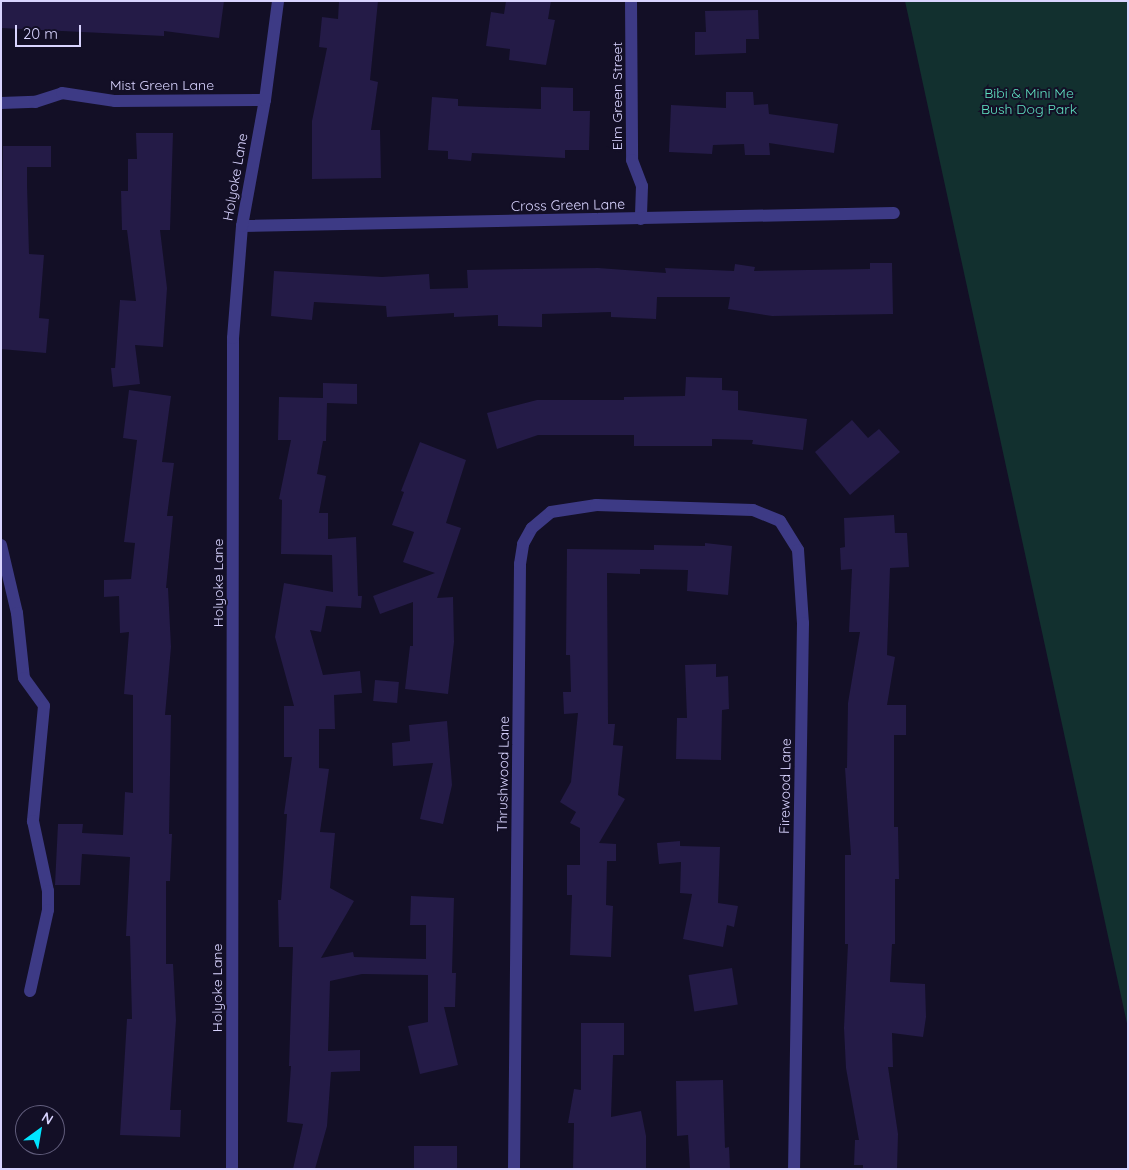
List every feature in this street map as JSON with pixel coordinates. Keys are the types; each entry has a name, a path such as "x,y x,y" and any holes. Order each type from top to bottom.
{"street":[{"name":"Holyoke Lane","path":"232,1169 233,348 242,226 265,100 278,1"},
{"name":"Elm Green Street","path":"631,1 632,160 642,186 641,219"},
{"name":"Mist Green Lane","path":"1,103 35,102 62,93 116,101 265,100"},
{"name":"Cross Green Lane","path":"242,226 894,214"},
{"name":"Thrushwood Lane","path":"514,1169 520,564 522,544 532,528 550,512 571,506 671,507"},
{"name":"Firewood Lane","path":"671,507 753,510 780,521 798,550 801,570 794,1169"},
{"path":"1,545 17,613 24,678 44,706 33,821 48,891 48,910 30,991"}],"green space":[{"name":"Bibi & Mini Me Bush Dog Park","path":"905,1 1128,1 1128,1028"}],"building":[{"path":"1,1 224,1 219,38 164,31 164,36 1,28"},
{"path":"339,1 378,1 370,80 378,82 371,130 380,130 381,178 312,179 312,121 327,48 319,47 322,17 338,19"},
{"path":"506,1 551,1 548,19 555,20 546,65 509,60 510,49 486,46 491,12 504,14"},
{"path":"758,10 759,39 746,39 746,53 695,55 695,32 706,32 705,11"},
{"path":"541,87 573,88 573,111 590,111 589,150 565,150 565,158 472,153 471,161 448,159 448,151 428,150 432,97 458,99 458,106 541,109"},
{"path":"726,92 753,92 754,105 768,104 769,114 838,124 834,153 769,143 770,155 745,155 744,144 713,145 712,154 669,152 671,105 726,108"},
{"path":"136,133 173,133 170,230 160,230 167,288 163,347 135,345 140,384 113,387 111,368 115,368 120,300 136,301 127,230 122,230 121,191 128,191 128,159 137,159"},
{"path":"3,146 51,146 51,167 27,167 29,254 44,255 39,318 49,319 46,353 1,349"},
{"path":"870,263 892,263 893,314 772,316 728,309 730,297 657,297 656,319 611,317 611,312 542,314 542,327 498,326 498,315 454,317 454,313 387,317 386,306 314,302 312,320 271,316 274,271 382,277 429,274 430,289 468,288 467,270 598,268 666,273 665,268 734,271 735,264 755,267 754,271 870,269"},
{"path":"686,377 722,378 722,390 738,391 738,410 807,419 803,450 752,444 753,440 712,439 712,446 634,446 634,435 538,435 497,449 487,413 537,400 624,400 624,397 685,396"},
{"path":"323,383 357,384 357,404 327,403 326,441 323,441 317,474 326,476 319,513 328,513 328,539 356,537 358,596 362,596 361,608 326,606 321,632 310,630 323,675 360,671 362,693 334,695 335,729 319,729 319,768 329,769 320,832 335,833 330,888 354,901 321,958 353,952 354,957 426,959 426,925 410,925 411,896 454,898 452,973 456,973 455,1007 444,1007 458,1065 420,1074 408,1026 428,1022 428,975 362,974 330,981 328,1051 360,1050 360,1071 331,1072 327,1126 315,1169 293,1169 303,1124 287,1122 291,1066 289,1066 293,947 279,947 278,900 281,900 287,814 284,814 292,757 284,757 284,706 294,706 275,637 284,583 333,592 332,555 281,554 282,500 279,499 291,440 278,440 279,397 323,398"},
{"path":"129,390 171,396 162,462 174,463 167,516 173,516 166,588 168,588 171,647 165,715 171,715 169,834 172,834 170,881 166,881 166,964 173,964 176,1020 170,1110 181,1110 180,1137 120,1135 127,1019 132,1019 130,936 126,936 130,857 82,854 80,885 55,885 58,824 83,824 82,833 123,835 125,792 133,793 133,695 124,694 129,632 120,633 119,596 104,597 104,580 131,579 135,543 124,542 137,440 123,438"},
{"path":"852,420 868,438 879,429 900,452 850,495 815,452"},
{"path":"420,442 466,460 446,523 461,528 437,598 453,597 454,642 448,694 405,689 410,646 413,646 413,602 380,614 373,596 435,573 403,562 414,532 392,525 404,492 401,491"},
{"path":"894,515 895,533 907,533 909,567 890,568 887,655 895,657 887,705 906,705 906,735 894,735 894,827 898,827 899,879 895,879 895,944 892,944 890,982 925,984 926,1017 923,1037 892,1033 893,1067 888,1067 898,1134 897,1169 863,1169 863,1165 854,1165 855,1140 859,1140 846,1068 844,1028 848,944 845,944 845,855 851,855 845,768 847,768 848,703 860,632 849,632 852,569 841,570 840,548 845,547 844,518"},
{"path":"705,543 732,546 728,595 687,591 688,570 640,569 640,574 607,573 608,724 615,724 613,745 623,746 618,795 625,799 599,843 616,844 616,861 607,861 606,905 613,906 611,957 570,955 572,895 567,895 567,865 580,865 580,828 570,823 576,812 560,802 571,782 578,713 564,714 563,692 571,692 570,655 566,655 567,549 654,550 654,545 705,546"},
{"path":"716,664 716,677 728,676 729,709 722,710 721,760 676,759 677,718 687,718 685,665"},
{"path":"375,680 399,682 397,703 373,701"},
{"path":"447,721 452,785 443,824 420,819 433,763 393,766 392,743 410,741 409,725"},
{"path":"680,841 680,846 720,847 718,903 738,906 734,927 727,925 723,947 683,939 692,894 680,893 681,862 659,864 657,843"},
{"path":"732,968 738,1005 694,1011 689,975"},
{"path":"581,1023 624,1023 624,1055 613,1055 611,1117 641,1111 646,1136 646,1169 573,1169 574,1123 568,1123 574,1089 581,1090"},
{"path":"723,1080 725,1148 729,1147 730,1169 690,1169 688,1135 677,1136 676,1081"},
{"path":"414,1146 457,1146 457,1169 414,1169"}]}
